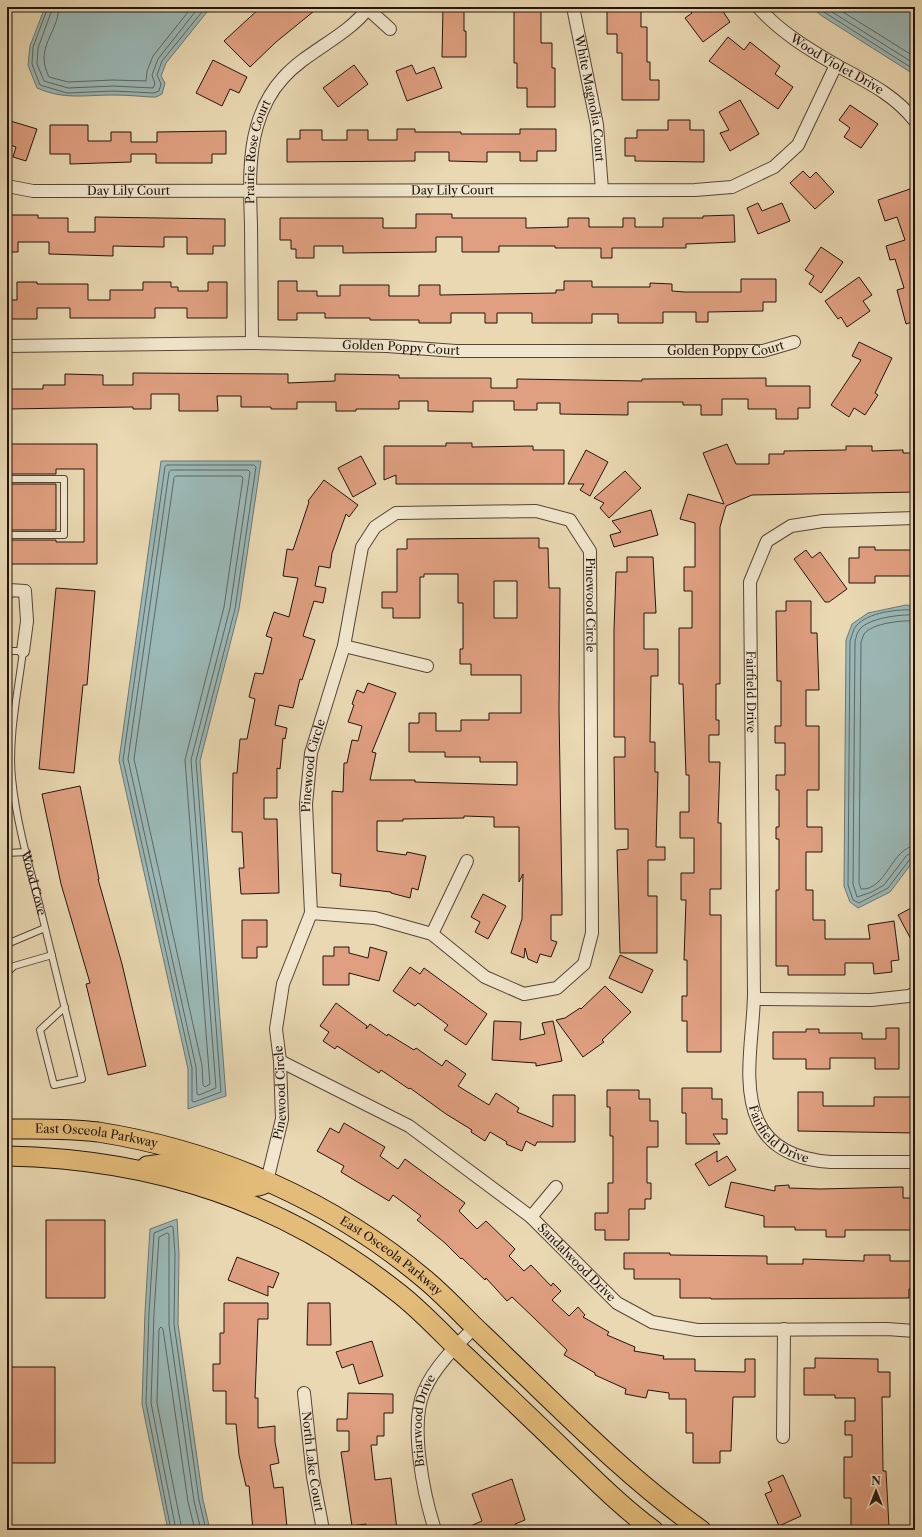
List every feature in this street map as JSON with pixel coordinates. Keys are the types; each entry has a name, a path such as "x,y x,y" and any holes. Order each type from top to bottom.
{"main road":[{"name":"East Osceola Parkway","path":"7,1129 48,1129 97,1132 151,1142 208,1158 267,1181 345,1221 388,1250 428,1282 632,1476 669,1507 701,1530"},
{"name":"East Osceola Parkway","path":"7,1156 53,1157 127,1167 178,1178 219,1191 296,1226 333,1247 401,1295 611,1495 653,1530"},
{"path":"127,1167 174,1164 242,1186 255,1187 262,1185 267,1181"}],"street":[{"name":"White Magnolia Court","path":"573,7 597,125 602,190"},
{"name":"Wood Violet Drive","path":"758,7 781,30 887,93 900,104 915,121"},
{"path":"368,8 390,29"},
{"name":"Prairie Rose Court","path":"252,343 250,192 253,144 257,126 272,93 294,67 353,24 368,8"},
{"name":"Day Lily Court","path":"7,186 33,191 250,192 695,190 732,187 774,166 798,145 836,64"},
{"name":"Golden Poppy Court","path":"7,346 252,343 387,346 456,351 763,351 794,342"},
{"name":"Pinewood Circle","path":"267,1181 282,1119 280,1061 276,1029 283,984 311,913 306,804 311,753 344,646 362,547 375,527 396,513 536,511 570,520 590,551 592,933 584,964 557,988 524,994 485,977 432,934 375,918 311,913"},
{"name":"Fairfield Drive","path":"915,518 823,520 791,526 767,542 750,582 754,999 750,1096 758,1121 772,1141 795,1155 818,1161 915,1162"},
{"name":"Wood Cove","path":"7,594 9,590 25,591 27,620 23,652"},
{"path":"344,646 427,666"},
{"path":"432,934 467,861"},
{"path":"754,999 871,1000 909,996 915,993"},
{"name":"Sandalwood Drive","path":"280,1061 409,1126 531,1217 617,1302 652,1322 697,1330 887,1329 915,1331"},
{"path":"531,1217 556,1187"},
{"name":"Briarwood Drive","path":"435,1530 423,1472 418,1417 424,1392 429,1382 456,1346 475,1327"},
{"path":"783,1437 784,1329"},
{"name":"North Lake Court","path":"304,1393 313,1477 323,1530"}],"lane":[{"path":"7,479 64,479 64,535 7,535"},
{"path":"7,652 23,652"},
{"name":"Wood Cove","path":"23,652 11,754 12,779 26,852 65,1007 82,1079 54,1085 40,1030 65,1007"},
{"path":"7,853 26,852"},
{"path":"7,944 45,928"},
{"path":"7,973 14,966 52,955"}],"water":[{"path":"45,7 211,7 166,63 161,76 165,83 162,94 156,97 150,97 118,95 66,95 47,92 37,88 28,65 30,46"},
{"path":"811,7 915,7 915,75 822,16"},
{"path":"161,461 261,461 239,609 200,761 226,1096 188,1109 188,1069 119,760"},
{"path":"906,605 915,606 915,859 890,892 858,908 850,902 844,886 846,640 852,624 868,613"},
{"path":"177,1219 179,1254 178,1324 203,1500 210,1530 168,1530 142,1404 145,1312 150,1229"}],"building":[{"path":"261,7 319,7 276,42 250,67 224,41"},
{"path":"443,7 464,7 466,57 442,57"},
{"path":"514,7 541,7 541,43 552,43 552,68 555,68 555,107 527,107 527,88 517,88 517,63 514,63"},
{"path":"607,7 641,7 641,27 647,27 647,62 650,62 650,80 659,80 659,100 622,100 622,53 617,53 617,34 607,34"},
{"path":"688,7 708,7 711,12 720,7 730,22 703,42 685,18 692,13"},
{"path":"728,37 744,50 750,42 780,66 775,74 793,87 778,109 709,61"},
{"path":"213,60 247,77 239,93 230,89 222,106 196,93"},
{"path":"354,65 368,84 338,107 323,88"},
{"path":"412,65 416,74 434,67 442,88 407,101 396,71"},
{"path":"740,100 759,134 730,151 720,133 729,130 719,112"},
{"path":"850,105 878,124 861,148 844,137 850,128 839,120"},
{"path":"7,120 37,129 26,161 13,157 16,147 7,144"},
{"path":"668,120 690,120 690,130 704,130 704,162 635,161 635,156 625,156 625,138 637,138 637,130 668,130"},
{"path":"50,125 88,125 88,141 111,141 111,132 131,132 131,142 157,142 157,132 226,131 226,154 212,154 212,163 156,163 156,154 131,154 131,162 70,164 70,154 50,154"},
{"path":"397,129 415,129 415,132 461,132 461,134 520,134 520,129 556,129 556,151 537,151 537,161 520,161 520,152 487,152 487,162 449,161 449,152 415,152 415,161 287,162 287,139 300,139 300,130 322,130 322,140 347,140 347,130 368,130 368,140 397,140"},
{"path":"803,171 810,178 816,172 834,192 815,209 790,183"},
{"path":"910,189 915,203 915,321 906,324 897,290 904,288 895,259 890,260 886,246 905,240 897,217 885,221 878,200"},
{"path":"758,203 762,211 782,203 790,221 758,234 747,208"},
{"path":"416,214 452,214 452,218 526,218 526,228 568,227 568,218 589,218 589,227 623,227 623,218 635,218 635,227 663,227 663,218 703,218 703,216 734,215 735,242 686,244 686,248 612,248 612,258 601,258 601,248 555,248 555,246 499,246 499,252 462,252 462,237 436,237 436,252 343,253 343,246 314,246 314,258 296,258 296,249 291,249 291,240 280,240 280,218 383,218 383,228 416,228"},
{"path":"7,215 38,215 38,218 68,218 68,232 95,232 95,217 225,219 225,246 213,246 213,254 187,254 187,237 164,237 164,247 113,246 113,256 49,254 49,242 18,242 18,252 7,252"},
{"path":"821,247 843,262 821,293 809,284 814,276 805,270"},
{"path":"859,277 872,295 863,301 870,311 847,327 841,317 838,319 825,301"},
{"path":"741,279 776,279 776,302 763,302 763,311 708,312 708,322 696,322 696,312 663,312 663,323 618,323 618,314 592,314 592,323 532,323 532,313 497,313 497,323 485,323 485,313 451,313 451,323 419,323 419,320 370,320 370,318 325,318 325,313 297,313 297,320 278,320 278,281 297,281 297,291 317,291 317,296 340,296 340,285 389,285 389,296 419,296 419,285 440,285 440,295 556,293 556,290 564,290 564,281 592,281 592,287 650,287 650,283 672,284 672,291 741,292"},
{"path":"17,282 37,282 37,284 88,284 88,300 110,300 110,290 143,290 143,282 171,282 171,287 178,287 178,291 208,291 208,282 227,282 227,318 187,318 187,308 155,308 155,318 70,318 70,308 37,308 37,319 7,319 7,300 17,300"},
{"path":"859,342 892,358 875,393 878,395 865,415 854,408 849,417 831,405 861,360 852,356"},
{"path":"133,373 288,374 288,383 335,381 335,374 399,375 399,378 491,378 491,388 517,388 517,379 642,381 642,379 766,378 766,386 810,386 810,408 798,408 798,419 776,419 776,409 748,409 748,399 722,399 722,415 701,415 701,405 683,405 683,402 628,402 628,415 560,414 560,403 537,403 537,410 514,410 514,401 473,401 473,412 428,411 428,401 399,401 399,409 356,409 356,411 336,411 336,402 297,402 297,409 271,409 271,407 241,407 241,396 217,396 218,411 179,411 179,394 151,394 151,409 133,409 133,407 7,409 7,389 43,389 43,385 65,385 65,374 103,375 103,385 133,385"},
{"path":"446,443 472,443 472,447 533,446 533,450 564,450 564,484 396,484 396,475 384,480 384,446 446,446"},
{"path":"7,444 97,444 97,564 7,564 7,540 56,540 56,542 84,542 84,469 56,469 56,474 7,474"},
{"path":"727,444 736,464 769,464 769,454 784,454 784,451 846,450 846,446 872,446 872,451 903,450 903,453 915,453 915,492 752,495 726,506 720,527 720,684 716,684 716,720 719,720 719,735 709,735 709,762 720,762 718,823 721,823 721,889 710,889 710,915 721,915 721,1052 687,1052 687,1021 682,1021 682,996 687,996 687,960 684,960 686,900 681,900 681,873 694,873 694,838 680,838 680,812 689,812 689,775 686,775 683,684 679,684 679,628 692,628 692,591 684,591 684,567 695,567 695,523 680,519 688,494 724,504 703,453"},
{"path":"586,450 608,462 590,496 580,490 584,484 568,484"},
{"path":"361,456 376,484 353,497 338,468"},
{"path":"625,471 641,488 609,518 600,508 604,503 594,498"},
{"path":"324,480 358,505 349,517 346,514 332,553 330,568 319,566 315,586 326,588 323,603 314,601 303,636 315,640 302,680 300,679 293,708 279,705 275,725 287,728 285,739 283,738 280,769 277,768 277,798 264,798 264,819 277,819 279,893 241,894 239,868 244,868 242,832 232,832 233,773 237,773 240,739 247,739 255,699 249,697 255,673 263,674 272,638 266,636 274,612 289,617 298,578 283,576 287,549 293,550 309,502 308,501"},
{"path":"7,484 56,484 56,530 7,530"},
{"path":"651,510 658,535 614,547 610,535 621,532 612,521"},
{"path":"539,538 539,548 548,548 549,588 560,588 559,710 562,915 551,915 551,940 557,942 551,957 540,954 537,963 528,959 525,948 524,958 511,953 522,919 523,874 519,882 519,827 494,827 494,817 464,816 464,818 377,821 377,851 406,855 407,852 426,856 418,890 412,888 410,898 391,892 340,886 341,874 332,873 332,791 343,792 344,763 347,763 352,740 358,741 362,726 348,722 354,705 352,704 357,690 364,693 368,683 396,693 372,752 376,753 370,780 415,780 415,782 517,785 517,762 480,762 480,757 445,757 445,752 409,752 409,723 419,723 419,713 436,713 436,731 461,731 461,720 489,720 489,713 521,713 521,675 471,675 471,664 460,664 460,649 463,649 463,603 458,603 458,574 424,574 424,577 420,577 420,618 393,618 393,608 382,608 382,592 397,592 397,549 407,549 407,539","holes":["494,581 517,581 517,618 494,618"]},
{"path":"859,547 875,547 875,550 915,550 915,576 875,576 875,583 849,583 849,558 859,558"},
{"path":"806,550 812,558 820,552 847,589 829,602 825,602 794,559"},
{"path":"627,557 653,557 656,613 644,613 644,649 658,649 658,676 651,676 650,742 655,742 655,772 658,772 656,847 665,847 665,860 648,860 648,896 657,896 657,953 620,953 617,850 628,849 628,829 615,829 614,757 625,757 625,737 614,737 614,630 616,572 627,572"},
{"path":"56,588 95,591 87,685 83,685 74,773 39,769"},
{"path":"786,601 811,601 811,633 817,633 819,690 806,690 806,726 819,726 819,790 807,790 807,827 822,827 822,852 806,852 806,890 813,890 813,920 825,920 825,939 870,939 868,925 894,921 899,960 891,961 892,972 874,974 873,963 845,963 845,975 788,975 788,966 776,966 776,890 779,890 779,839 776,839 776,827 779,827 779,790 776,790 776,775 785,775 785,743 775,743 775,726 781,726 781,681 777,681 776,611 786,611"},
{"path":"80,786 98,879 122,964 146,1066 108,1075 86,984 90,983 61,884 42,794"},
{"path":"483,894 506,906 488,939 475,932 480,922 471,917"},
{"path":"915,906 915,947 898,915"},
{"path":"242,920 267,920 267,947 257,947 257,958 242,958"},
{"path":"334,947 349,947 349,953 368,958 370,947 387,952 379,981 349,973 349,985 323,985 323,956 334,956"},
{"path":"620,955 653,970 642,993 609,978"},
{"path":"410,967 420,974 424,968 487,1014 466,1045 444,1030 448,1025 418,1003 415,1006 393,991"},
{"path":"605,986 631,1012 602,1040 604,1042 583,1057 556,1020 565,1018 580,1008 581,1009"},
{"path":"336,1003 367,1026 366,1029 370,1024 387,1036 388,1034 414,1050 416,1048 442,1066 446,1060 466,1074 458,1086 489,1105 496,1093 519,1108 517,1112 553,1127 553,1095 575,1095 575,1142 537,1142 535,1146 526,1141 522,1151 506,1144 507,1142 490,1132 485,1141 471,1132 472,1130 381,1070 379,1073 337,1046 335,1049 323,1041 329,1032 320,1026"},
{"path":"494,1021 521,1022 520,1040 545,1034 542,1023 553,1021 562,1061 536,1066 536,1063 492,1060"},
{"path":"886,1028 899,1028 899,1069 875,1069 875,1058 830,1058 830,1069 806,1069 806,1059 773,1059 773,1032 806,1032 806,1029 819,1029 819,1033 862,1033 862,1039 886,1039"},
{"path":"682,1088 712,1088 712,1099 722,1099 722,1119 727,1119 727,1134 713,1134 720,1144 686,1144 686,1113 682,1113"},
{"path":"607,1090 639,1090 639,1099 650,1099 650,1121 658,1121 658,1147 647,1147 647,1183 651,1183 651,1199 645,1199 645,1209 629,1209 629,1240 605,1240 605,1230 595,1230 595,1213 608,1213 608,1183 613,1183 613,1136 610,1136 610,1107 607,1107"},
{"path":"798,1092 823,1092 823,1106 874,1106 874,1097 915,1097 915,1133 798,1131"},
{"path":"344,1123 385,1147 380,1156 398,1169 405,1159 465,1203 459,1211 477,1229 486,1221 515,1249 509,1256 524,1271 531,1265 551,1286 553,1283 561,1291 552,1300 569,1316 578,1307 585,1315 583,1317 609,1332 607,1335 635,1347 634,1351 664,1356 663,1359 695,1359 695,1371 745,1372 745,1359 755,1359 755,1397 733,1397 731,1451 720,1451 720,1463 693,1463 693,1433 686,1433 686,1399 669,1399 669,1393 648,1390 646,1398 625,1394 626,1389 595,1375 595,1373 564,1355 567,1350 512,1297 507,1301 486,1278 485,1280 445,1243 417,1220 421,1216 393,1195 389,1201 341,1172 344,1166 317,1151 330,1128 339,1133"},
{"path":"717,1151 717,1162 727,1156 736,1170 709,1186 695,1164"},
{"path":"731,1182 775,1191 775,1186 789,1185 789,1188 820,1189 903,1187 903,1198 914,1198 914,1230 845,1230 845,1237 826,1237 826,1230 795,1230 795,1227 764,1227 764,1216 725,1207"},
{"path":"46,1220 105,1220 105,1298 46,1298"},
{"path":"624,1253 767,1256 767,1264 803,1264 803,1259 864,1261 864,1255 890,1255 890,1261 915,1261 915,1289 909,1289 909,1298 680,1298 680,1279 634,1279 634,1269 624,1269"},
{"path":"237,1257 279,1273 273,1288 268,1286 268,1296 228,1280"},
{"path":"224,1303 268,1303 268,1319 258,1319 255,1398 258,1398 258,1428 275,1426 275,1442 279,1463 270,1465 274,1488 283,1487 287,1527 276,1528 277,1530 253,1530 249,1486 246,1486 239,1455 236,1424 226,1424 226,1391 213,1391 213,1364 220,1364 220,1333 224,1333"},
{"path":"308,1303 330,1303 331,1345 307,1345"},
{"path":"372,1341 383,1376 359,1384 353,1364 342,1368 336,1352"},
{"path":"815,1358 878,1359 878,1372 890,1372 890,1397 882,1397 883,1471 886,1471 889,1527 851,1527 851,1498 844,1498 844,1457 852,1457 852,1435 845,1435 845,1421 855,1421 855,1398 835,1398 835,1395 804,1395 804,1368 815,1368"},
{"path":"7,1367 55,1367 55,1463 7,1463"},
{"path":"348,1393 393,1394 393,1413 384,1413 384,1436 377,1436 377,1445 371,1445 375,1480 391,1478 397,1530 366,1530 366,1524 352,1526 341,1452 349,1451 349,1431 337,1431 337,1419 347,1419"},
{"path":"783,1475 801,1516 779,1526 765,1494 772,1491 768,1482"},
{"path":"512,1479 525,1520 515,1524 517,1530 461,1530 482,1521 472,1494"}]}
